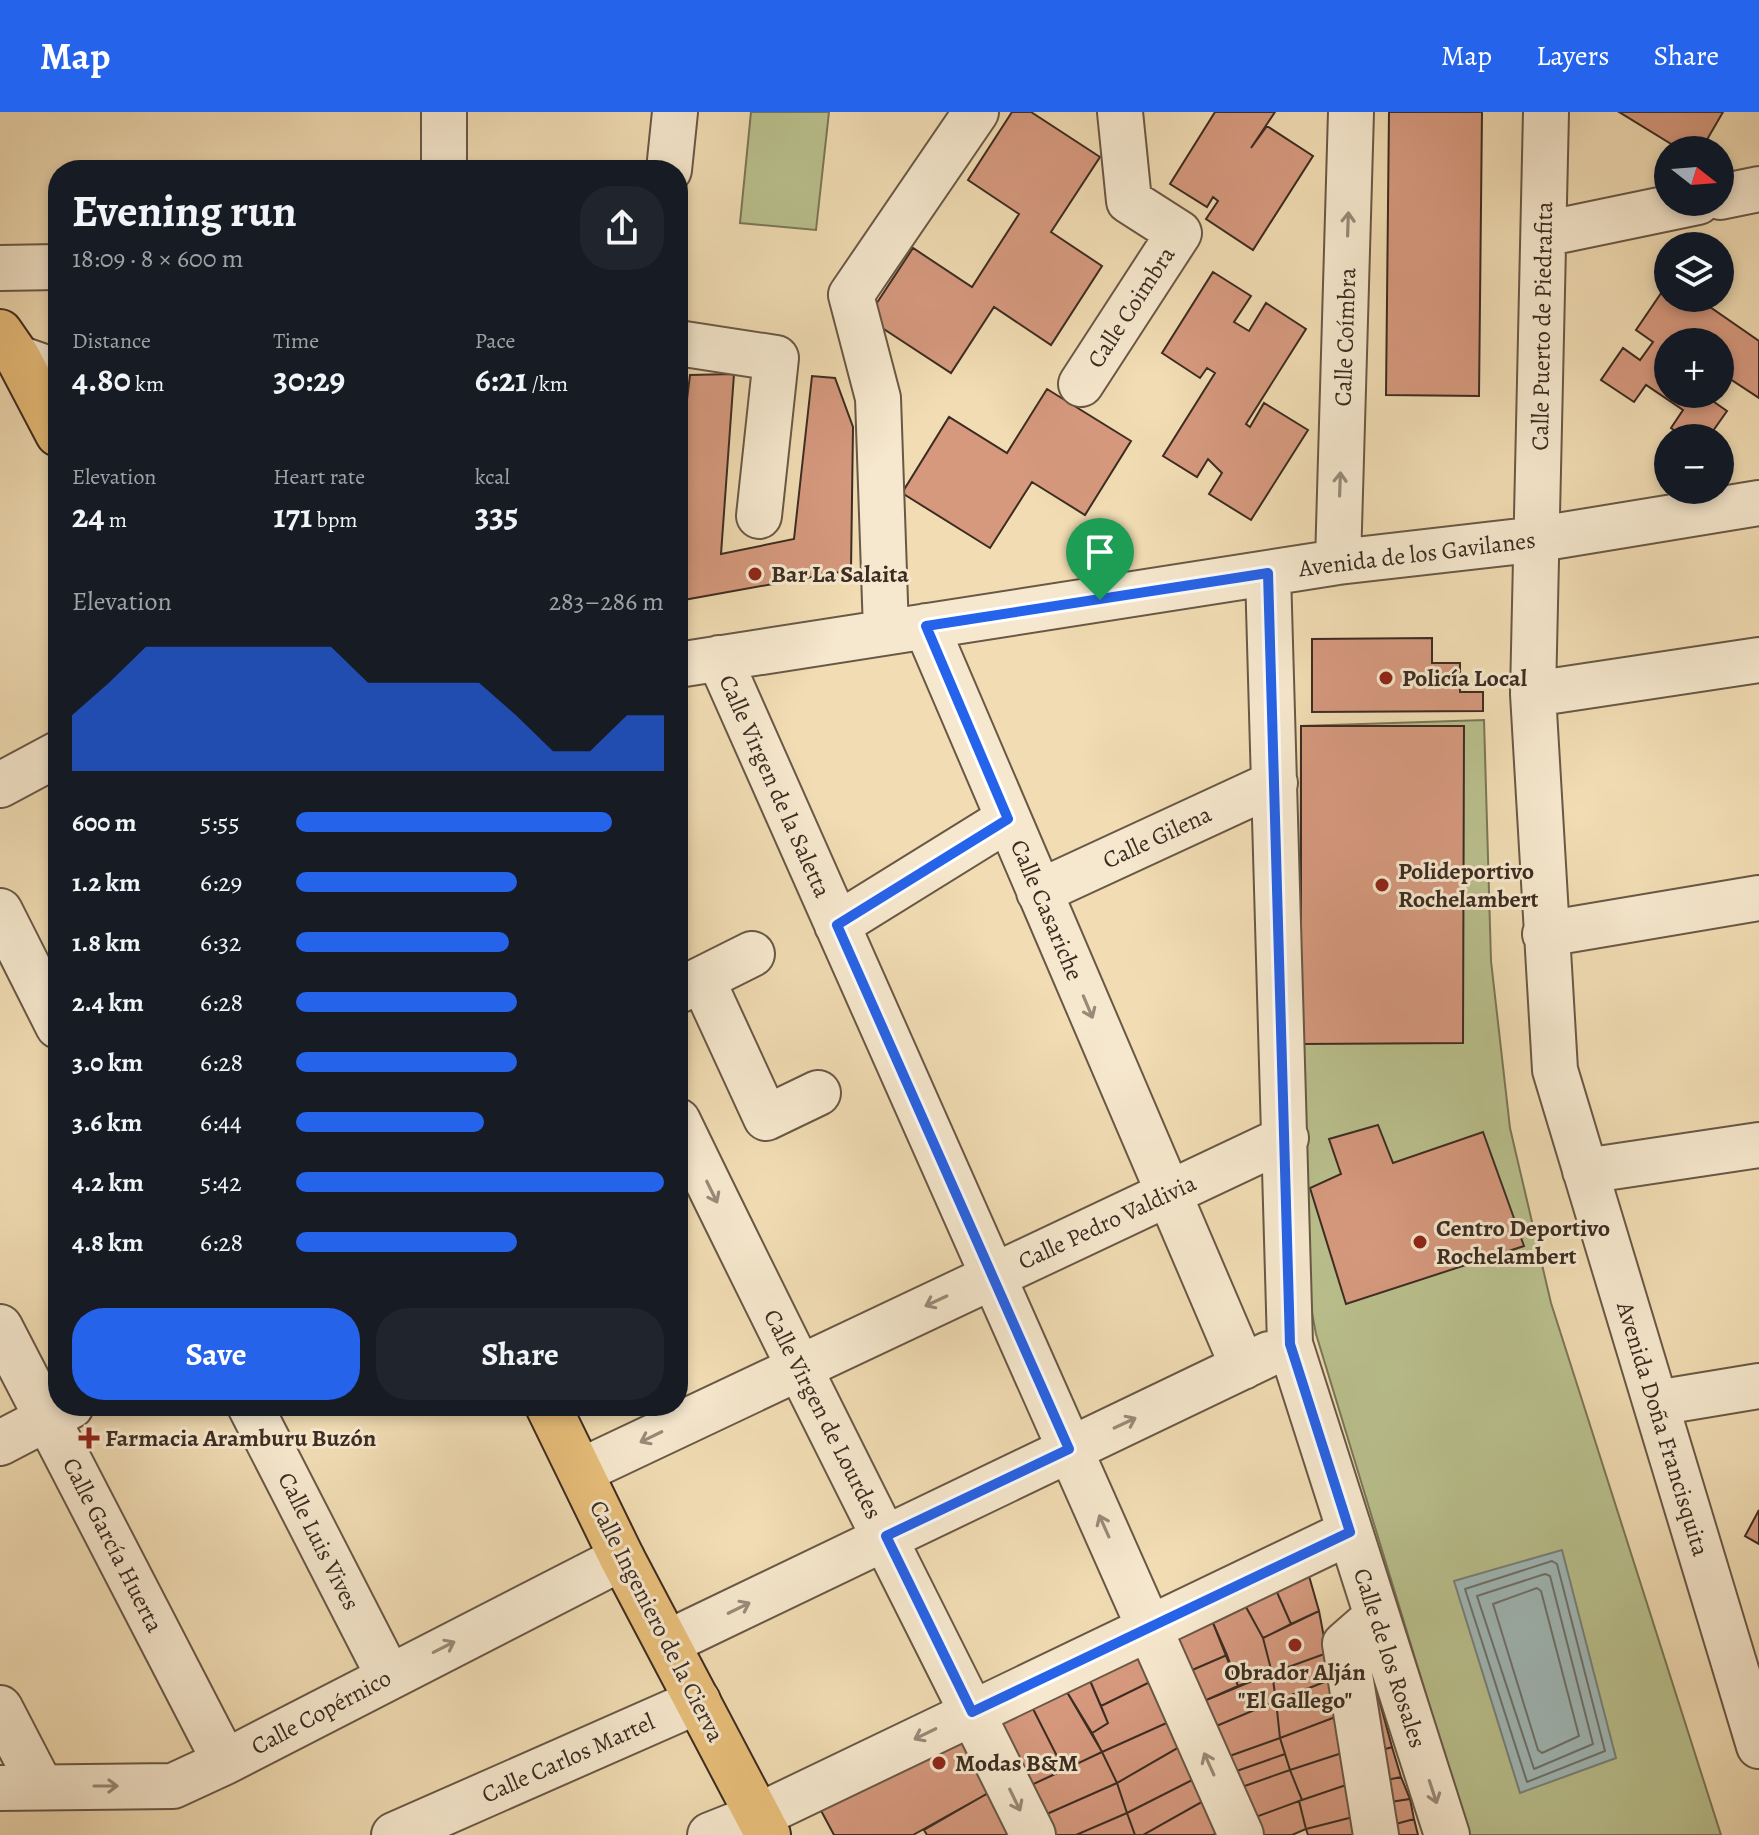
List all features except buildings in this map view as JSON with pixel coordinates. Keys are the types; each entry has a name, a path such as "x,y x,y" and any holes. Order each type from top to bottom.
{"main road":[{"path":"25,354 48,410"},
{"name":"Calle Ingeniero de la Cierva","path":"553,1416 622,1558 763,1825"}],"street":[{"path":"444,112 444,160"},
{"path":"670,160 675,112"},
{"path":"906,629 878,398 851,295 976,112"},
{"name":"Calle Coimbra","path":"1081,384 1179,233 1129,201 1120,112"},
{"name":"Calle Coímbra","path":"1338,562 1351,112"},
{"name":"Calle Puerto de Piedrafita","path":"1539,539 1546,112"},
{"path":"1734,194 1759,189"},
{"path":"1544,234 1654,211"},
{"path":"0,268 48,267"},
{"path":"688,345 776,358 759,516"},
{"name":"Avenida de los Gavilanes","path":"698,662 1338,562 1539,539 1759,503"},
{"name":"Avenida Doña Francisquita","path":"1539,539 1533,694 1555,1070 1759,1746"},
{"name":"Calle de los Rosales","path":"1268,573 1290,1344 1447,1835"},
{"name":"Calle Casariche","path":"906,629 1008,819 1243,1367"},
{"path":"1533,694 1759,660"},
{"name":"Calle Virgen de la Saletta","path":"698,662 837,925 1241,1835"},
{"path":"0,785 48,759"},
{"name":"Calle Gilena","path":"1039,892 1275,783"},
{"path":"837,925 1008,819"},
{"path":"1545,934 1759,898"},
{"path":"0,911 48,1006"},
{"path":"752,954 690,985 766,1118 818,1093"},
{"name":"Calle Pedro Valdivia","path":"581,1471 992,1274 1286,1138"},
{"name":"Calle Virgen de Lourdes","path":"688,1142 797,1367 886,1536 1033,1835"},
{"path":"1585,1171 1759,1145"},
{"name":"Calle García Huerta","path":"0,1327 48,1396"},
{"path":"669,1642 1290,1344"},
{"path":"1656,1403 1759,1386"},
{"path":"0,1443 51,1416"},
{"name":"Calle García Huerta","path":"61,1416 225,1762"},
{"name":"Calle Luis Vives","path":"255,1416 388,1675"},
{"path":"710,1835 763,1825 972,1712 1350,1532"},
{"name":"Calle Copérnico","path":"21,1787 173,1786 622,1558"},
{"path":"1376,1835 1345,1644 1377,1616"},
{"name":"Calle Carlos Martel","path":"394,1835 698,1701"},
{"path":"0,1708 21,1787"}],"green space":[{"path":"751,112 829,112 816,230 740,223"},
{"name":"Centro Deportivo Rochelambert","path":"1484,720 1491,961 1510,1128 1551,1303 1721,1835 1469,1835 1316,1334 1309,1297 1300,1040 1301,726"}],"water":[{"path":"1562,1550 1616,1758 1520,1793 1454,1581"}],"place":[{"name":"Bar La Salaita","path":"755,574"},
{"name":"Policía Local","path":"1386,678"},
{"name":"Polideportivo Rochelambert","path":"1382,885"},
{"name":"Centro Deportivo Rochelambert","path":"1420,1242"},
{"name":"Farmacia Aramburu Buzón","path":"89,1438"},
{"name":"Obrador Alján \"El Gallego\"","path":"1295,1645"},
{"name":"Modas B&M","path":"939,1763"}],"route":[{"path":"1268,573 1290,1344 1350,1532 972,1712 886,1536 1069,1449 837,925 1008,819 926,626 1100,600 1268,573"}]}
